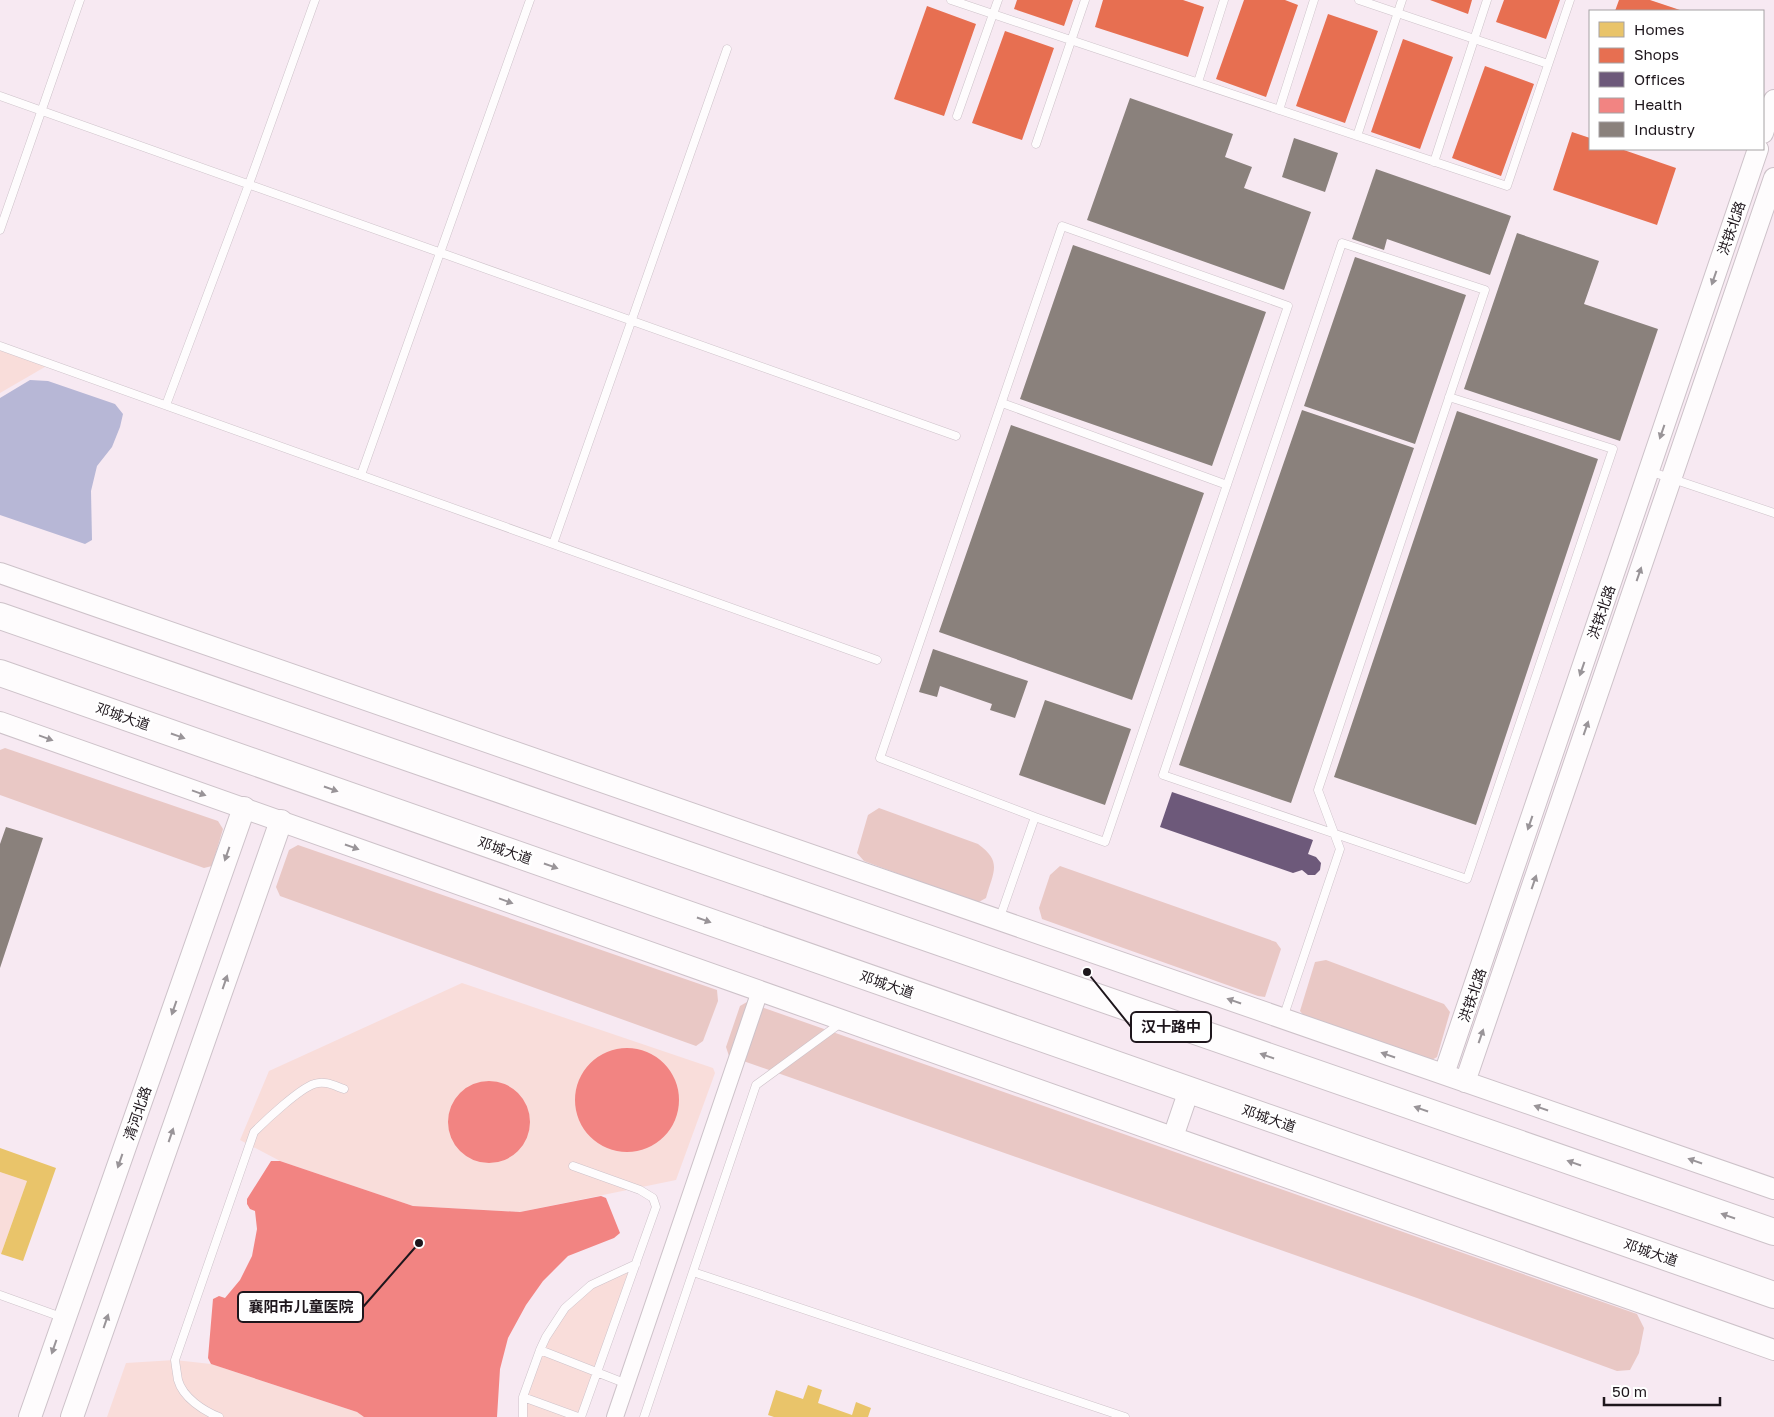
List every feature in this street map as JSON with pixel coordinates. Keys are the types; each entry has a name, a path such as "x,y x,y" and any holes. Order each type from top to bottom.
{"highway":[{"path":"0,616 1774,1232"},
{"name":"邓城大道","path":"0,673 1774,1295"}],"main road":[{"name":"清河北路","path":"30,1417 244,808"},
{"path":"72,1417 281,821"}],"street":[{"path":"1764,130 1774,100"},
{"name":"洪铁北路","path":"1444,1074 1758,150"},
{"name":"洪铁北路","path":"1465,1082 1774,178"},
{"path":"0,573 1774,1189"},
{"path":"0,722 1774,1350"},
{"path":"615,1417 760,991"},
{"path":"1173,1137 1189,1090"}],"lane":[{"path":"0,230 3,210 42,111 80,0"},
{"path":"166,405 249,184 314,0"},
{"path":"361,475 530,0"},
{"path":"951,0 1508,186 1570,0"},
{"path":"957,116 998,0"},
{"path":"1036,144 1085,0"},
{"path":"1198,82 1224,0"},
{"path":"1279,110 1314,0"},
{"path":"1359,0 1548,64"},
{"path":"1358,136 1402,0"},
{"path":"1434,162 1487,0"},
{"path":"553,544 727,49"},
{"path":"0,96 956,436"},
{"path":"1062,226 1288,306 1227,485 1105,842 880,758 1062,226"},
{"path":"1283,1018 1340,849 1335,834 1318,790 1449,397 1485,290 1342,243 1163,776 1335,834 1467,879 1613,449 1449,397"},
{"path":"0,346 877,660"},
{"path":"1002,403 1227,485"},
{"path":"1649,470 1774,513"},
{"path":"999,920 1035,817"},
{"path":"644,1417 756,1086 843,1021"},
{"path":"219,1417 210,1414 192,1400 179,1383 175,1360 254,1132 273,1114 315,1084 329,1083 344,1089"},
{"path":"524,1397 580,1417 656,1207 653,1198 640,1190 573,1166"},
{"path":"523,1417 524,1397 540,1350 565,1308 591,1286 636,1264"},
{"path":"693,1272 1125,1417"},
{"path":"0,1295 64,1318"},
{"path":"540,1350 627,1384"}],"shaded area":[{"path":"0,346 50,364 0,393"},
{"path":"5,748 218,821 223,829 212,866 204,868 0,795 0,750"},
{"path":"879,808 978,844 986,850 991,856 994,868 986,898 977,903 864,861 857,853 868,815"},
{"path":"298,845 717,990 718,1001 703,1041 696,1046 280,896 276,887 289,850"},
{"path":"1060,866 1276,942 1281,949 1265,997 1042,919 1039,908 1050,875"},
{"path":"1326,960 1444,1004 1450,1012 1437,1057 1430,1061 1304,1016 1300,1011 1315,962"},
{"path":"462,983 713,1068 715,1073 676,1180 520,1212 413,1206 280,1161 240,1140 269,1071"},
{"path":"747,1002 1637,1314 1644,1328 1639,1353 1630,1370 1617,1371 1417,1298 729,1056 726,1047 740,1006"},
{"path":"0,1172 27,1181 1,1254 0,1253"},
{"path":"636,1264 581,1417 523,1417 523,1397 540,1350 565,1308 591,1285"},
{"path":"175,1360 211,1364 357,1412 364,1417 107,1417 126,1363"}],"water":[{"path":"30,380 48,381 115,404 123,414 112,447 97,466 91,491 92,540 85,544 0,515 0,398"}],"building: Homes":[{"path":"0,1148 56,1168 23,1261 1,1254 27,1181 0,1172"},
{"path":"808,1385 822,1390 818,1403 852,1415 856,1402 871,1408 868,1417 774,1417 768,1415 776,1390 803,1399"}],"building: Shops":[{"path":"1017,0 1073,0 1064,26 1014,9"},
{"path":"1103,0 1183,0 1204,7 1188,57 1095,27"},
{"path":"1244,0 1285,0 1298,5 1266,97 1216,79"},
{"path":"1430,0 1472,0 1468,14"},
{"path":"1504,0 1560,0 1546,39 1496,22"},
{"path":"1619,0 1650,0 1680,10 1615,10"},
{"path":"927,6 976,24 944,116 894,99"},
{"path":"1328,14 1378,31 1345,123 1296,106"},
{"path":"1005,31 1054,48 1022,140 972,123"},
{"path":"1403,39 1453,57 1420,149 1371,132"},
{"path":"1485,66 1534,84 1501,176 1452,158"},
{"path":"1572,132 1589,138 1589,150 1624,150 1676,168 1657,225 1553,190"}],"building: Offices":[{"path":"1172,792 1313,840 1308,854 1316,857 1321,863 1320,870 1315,875 1308,875 1302,870 1293,873 1160,827"}],"building: Health":[{"path":"627,1048 647,1052 664,1063 675,1080 679,1100 675,1120 664,1137 647,1148 627,1152 607,1148 590,1137 579,1120 575,1100 579,1080 590,1063 607,1052"},
{"path":"489,1081 505,1084 518,1093 527,1106 530,1122 527,1138 518,1151 505,1160 489,1163 473,1160 460,1151 451,1138 448,1122 451,1106 460,1093 473,1084"},
{"path":"271,1161 280,1161 413,1206 520,1212 601,1196 606,1198 620,1233 614,1238 568,1256 543,1281 526,1305 508,1338 500,1369 497,1417 364,1417 357,1412 211,1364 208,1358 213,1299 219,1296 225,1298 240,1280 252,1256 257,1229 255,1211 250,1209 247,1199"}],"building: Industry":[{"path":"1130,98 1233,134 1225,157 1252,167 1244,188 1311,212 1284,290 1087,220"},
{"path":"1294,138 1338,153 1325,192 1282,177"},
{"path":"1376,169 1511,216 1490,275 1387,239 1384,250 1352,239"},
{"path":"1517,233 1599,261 1584,304 1658,329 1620,441 1464,389"},
{"path":"1073,245 1266,312 1212,466 1020,399"},
{"path":"1355,257 1466,295 1415,444 1304,406"},
{"path":"1302,410 1414,448 1291,803 1179,765"},
{"path":"1457,411 1598,459 1476,825 1334,777"},
{"path":"1011,425 1204,493 1132,700 939,632"},
{"path":"933,649 1028,681 1015,718 990,710 992,704 940,686 937,697 919,692"},
{"path":"1045,700 1131,729 1105,805 1019,775"},
{"path":"6,827 43,838 0,968 0,844"}],"place":[{"name":"汉十路中","path":"1087,972"},
{"name":"襄阳市儿童医院","path":"419,1243"}]}
